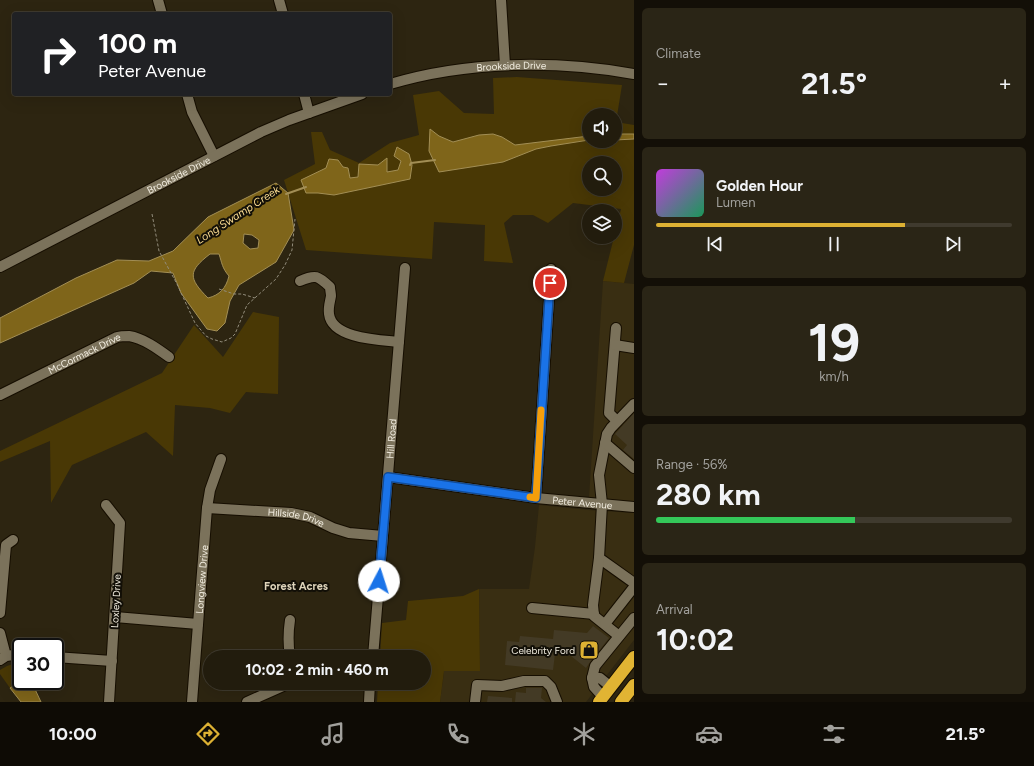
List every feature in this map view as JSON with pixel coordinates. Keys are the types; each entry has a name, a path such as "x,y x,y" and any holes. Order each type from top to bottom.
{"highway":[{"path":"601,699 634,657"},
{"path":"621,702 634,685"}],"street":[{"path":"158,0 161,12"},
{"path":"279,0 282,12"},
{"path":"501,0 505,65"},
{"name":"Brookside Drive","path":"392,83 410,78 470,68 505,65 568,66 634,74"},
{"path":"188,96 192,112 214,156"},
{"path":"305,96 309,113"},
{"name":"Brookside Drive","path":"0,267 261,132 289,120 356,96"},
{"name":"Hill Road","path":"373,650 405,268"},
{"path":"536,498 551,269"},
{"path":"300,281 310,276 320,279 330,287 331,295 328,305 331,322 345,333 360,337 399,342"},
{"path":"616,328 609,413 617,421"},
{"name":"McCormack Drive","path":"0,395 116,336 136,337 154,346 169,357"},
{"path":"615,345 634,348"},
{"path":"619,636 594,616 593,605 599,558 602,504 599,475 607,434 617,421 634,404"},
{"path":"605,443 634,468"},
{"name":"Longview Drive","path":"192,702 207,508 210,490 220,459"},
{"name":"Peter Avenue","path":"388,477 536,498 634,507"},
{"name":"Loxley Drive","path":"106,506 120,523 110,702"},
{"name":"Hillside Drive","path":"207,508 291,513 310,517 333,528 349,533 383,536"},
{"path":"0,614 6,545 13,540"},
{"path":"599,558 634,583"},
{"path":"605,624 634,587"},
{"path":"532,608 594,614"},
{"path":"115,617 198,624"},
{"path":"601,699 594,687 592,678 595,666 634,618"},
{"path":"289,650 288,632 290,620"},
{"path":"0,633 3,658"},
{"path":"64,658 112,661"},
{"path":"592,678 600,678 611,687"},
{"path":"476,702 477,685 502,686 524,681 545,681 551,687 557,702"},
{"path":"247,702 268,698 280,690"},
{"path":"369,702 370,690"}],"path":[{"path":"152,214 159,251 177,284 195,323 206,336 218,341 226,341 235,334 247,305 276,279 285,265 292,250 295,219"},
{"path":"219,289 234,294 242,294 255,298"}],"shaded area":[{"path":"517,77 622,85 618,108 582,108 582,148 622,148 622,123 634,125 634,245 624,283 603,281 612,244 622,244 622,204 573,203 548,223 533,215 513,215 504,223 513,263 484,261 485,225 434,222 432,259 306,250 284,180 315,164 311,132 322,132 330,150 359,163 390,143 419,135 413,95 439,91 464,113 494,114 493,78"},
{"path":"603,281 634,284 634,502 589,498"},
{"path":"253,312 279,317 278,394 246,392 230,413 210,408 175,405 173,456 146,432 72,465 51,503 50,441 0,462 0,451 162,373 194,325 223,357"},
{"path":"539,505 634,513 634,640 586,702 440,702 444,671 480,671 479,589 529,589"},
{"path":"479,589 480,671 444,671 440,702 377,702 378,690 431,690 431,650 380,650 382,623 406,620 408,601 463,596"},
{"path":"12,664 12,687 10,688 0,674 0,670"}],"water":[{"path":"430,129 439,136 453,142 479,135 493,134 502,137 515,145 582,137 582,141 536,149 503,162 439,172 429,151"},
{"path":"622,134 634,134 634,139 622,140"},
{"path":"397,147 409,154 412,165 410,179 334,195 306,193 301,180 326,168 329,159 338,160 343,167 348,168 350,178 358,177 359,164 378,165 387,158 387,172 398,170 401,161 394,156"},
{"path":"276,183 288,193 294,230 276,262 239,285 230,301 225,323 217,331 207,329 181,293 173,273 151,271 134,283 0,343 0,318 76,278 117,260 149,261 173,251 208,217","holes":["244,234 252,235 259,240 258,248 250,249 243,243","210,254 219,254 224,268 229,276 222,290 216,295 208,298 197,285 193,275 194,270 198,265"]},
{"path":"12,687 12,690 35,690 41,702 21,702 10,688"}],"building":[{"path":"634,413 634,459 623,450 627,445 615,434"},
{"path":"593,626 609,638 586,668 571,656 555,654 553,670 505,665 507,641 519,642 520,636 553,639 554,630 587,633"},
{"path":"526,688 542,688 541,698 546,702 515,702 516,692 526,693"},
{"path":"488,696 512,698 512,702 487,702"}],"waterway":[{"name":"Long Swamp Creek","path":"410,165 411,163 435,160"},
{"name":"Long Swamp Creek","path":"286,194 306,187"}],"slow traffic":[{"path":"530,497 536,498 541,410"}],"place":[{"name":"Celebrity Ford","path":"589,650"}],"district":[{"name":"Forest Acres","path":"296,586"}],"route":[{"path":"379,581 388,477 536,498 550,283"}]}
